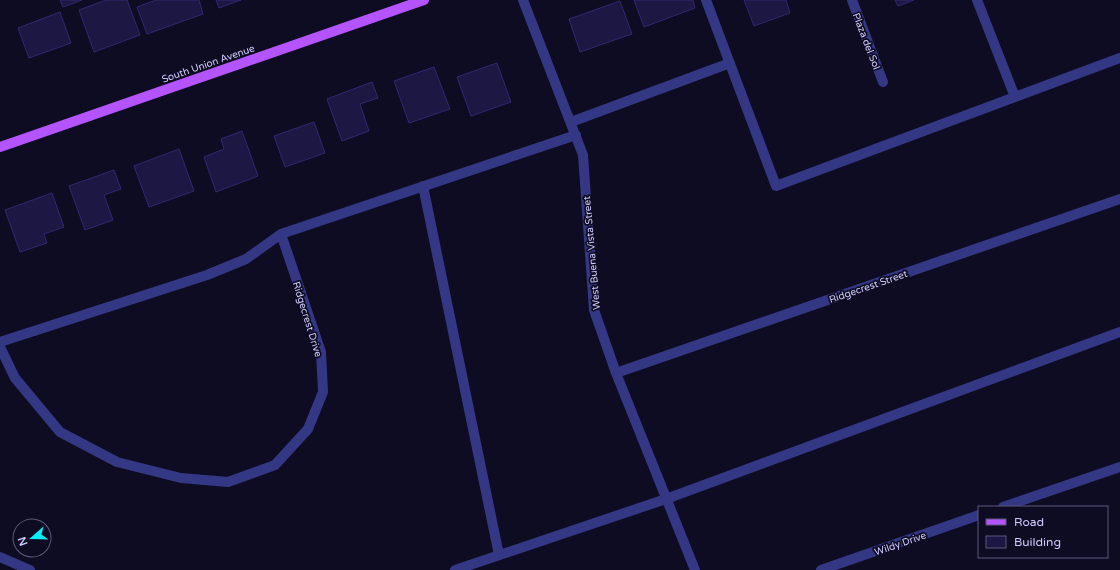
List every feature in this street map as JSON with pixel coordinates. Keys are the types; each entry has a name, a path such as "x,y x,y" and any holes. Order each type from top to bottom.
{"main road":[{"name":"South Union Avenue","path":"0,147 424,0"}],"street":[{"name":"West Buena Vista Street","path":"523,0 583,155 594,310 616,373 695,570"},
{"path":"706,0 776,186 1120,58"},
{"name":"Plaza del Sol","path":"852,0 882,82"},
{"path":"977,0 1015,97"},
{"path":"571,122 730,63"},
{"path":"0,342 207,275 246,259 280,234 576,135"},
{"path":"423,186 499,555"},
{"name":"Ridgecrest Street","path":"616,373 1120,199"},
{"name":"Ridgecrest Drive","path":"0,347 15,378 60,432 117,462 181,478 228,482 275,465 308,429 323,392 321,352 280,234"},
{"path":"455,570 666,499 1120,332"},
{"path":"1006,506 1120,467"},
{"name":"Wildy Drive","path":"821,570 978,515"},
{"path":"0,557 30,570"}],"building":[{"path":"60,0 82,0 63,7"},
{"path":"106,0 127,0 140,35 94,52 79,10"},
{"path":"156,0 199,0 203,14 147,34 137,7"},
{"path":"216,0 241,0 219,8"},
{"path":"634,0 693,0 695,8 644,27"},
{"path":"744,0 786,0 790,13 754,26"},
{"path":"895,0 914,0 898,6"},
{"path":"620,1 632,34 580,52 569,19"},
{"path":"60,12 71,43 29,58 18,28"},
{"path":"497,63 511,102 471,116 457,77"},
{"path":"434,67 450,109 409,123 394,81"},
{"path":"372,82 378,98 360,104 369,131 342,141 327,99"},
{"path":"314,122 325,153 285,167 274,136"},
{"path":"242,131 258,176 216,192 204,157 224,149 221,139"},
{"path":"179,149 194,191 149,207 134,166"},
{"path":"114,170 121,189 104,195 113,220 85,230 69,186"},
{"path":"52,193 64,227 44,234 47,243 20,252 5,210"}]}
